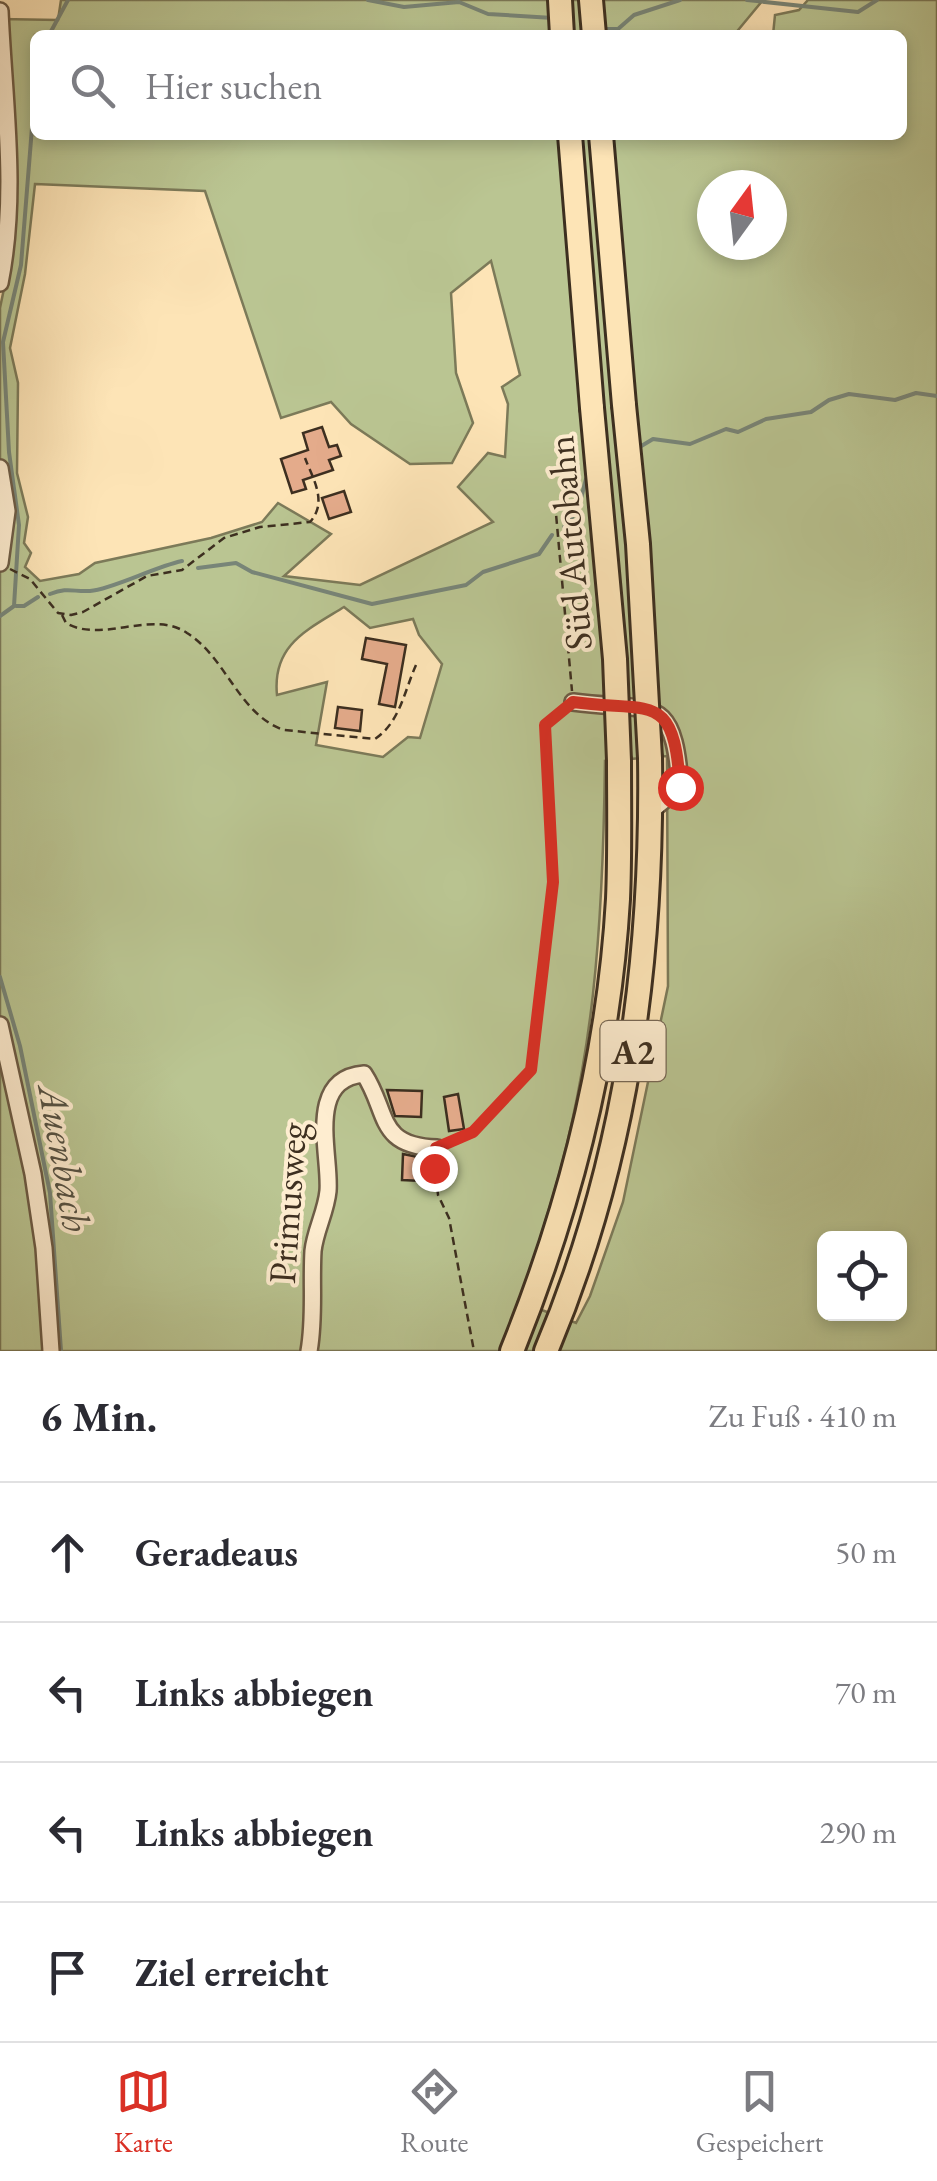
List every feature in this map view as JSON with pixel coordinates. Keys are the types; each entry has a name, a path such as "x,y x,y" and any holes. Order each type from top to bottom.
{"highway":[{"path":"560,0 562,30"},
{"path":"592,0 594,30"},
{"name":"Süd Autobahn","path":"512,1351 568,1197 601,1052 618,896 619,761 614,641 570,140"},
{"name":"Süd Autobahn","path":"550,1342 596,1209 617,1131 633,1051 650,895 650,758 638,544 601,140"}],"street":[{"path":"0,10 12,174 9,240 0,283"},
{"path":"0,468 7,511 4,566"},
{"path":"573,702 599,706 631,704 654,712 669,724 680,787 651,810"},
{"path":"0,1025 33,1174 44,1248 51,1351"},
{"name":"Primusweg","path":"309,1351 314,1247 328,1192 324,1127 332,1093 348,1078 364,1074 391,1133 414,1146 436,1148"},
{"path":"0,1076 15,1103"}],"path":[{"path":"62,615 90,609 147,576 182,570 224,538 260,527 310,522 320,496 305,458"},
{"path":"474,1351 449,1218 438,1195 434,1168 436,1148 473,1132 531,1070 553,882 545,725 573,702 555,503"},
{"path":"4,566 25,576 66,623 86,630 153,624 185,631 214,657 254,710 272,726 284,730 374,739 399,710 416,666"}],"green space":[{"path":"61,0 763,0 738,30 30,30 30,140 907,140 907,30 774,30 775,15 799,10 808,0 937,0 937,1351 0,1351 0,308 11,255 17,193 0,19 58,20","holes":["35,184 205,191 281,418 331,402 351,424 410,464 452,463 473,423 456,373 451,293 491,261 520,375 502,387 508,404 505,457 488,453 458,487 493,522 360,585 284,576 331,534 278,503 262,522 211,538 95,563 79,574 40,581 25,567 31,553 24,543 28,517 17,473 18,383 10,348 25,274","344,607 370,628 413,619 419,635 442,664 420,738 408,737 383,757 316,745 327,682 277,695 280,663 305,632","667,756 668,986 623,1202 590,1296 576,1323 518,1301 562,1164 585,1050 598,937 605,761"]}],"building":[{"path":"322,427 329,447 337,445 341,456 329,460 333,470 303,480 306,489 292,493 281,459 308,450 303,433"},
{"path":"344,491 351,512 329,519 322,498"},
{"path":"366,638 406,645 395,707 379,704 387,664 362,659"},
{"path":"338,707 362,710 360,731 335,728"},
{"path":"387,1090 422,1091 421,1117 395,1116"},
{"path":"458,1094 464,1129 449,1131 444,1097"},
{"path":"403,1154 423,1158 422,1181 402,1180"}],"waterway":[{"name":"Auenbach","path":"52,30 68,0"},
{"path":"368,0 404,7 459,2 488,14 553,18"},
{"path":"602,29 618,29 634,15 680,0"},
{"path":"747,0 858,12 877,0"},
{"name":"Auenbach","path":"0,616 14,606 19,525 9,452 3,342 21,265 31,140"},
{"path":"638,448 653,439 690,444 726,429 738,432 766,419 811,412 829,400 849,394 895,400 916,393 937,396"},
{"path":"564,527 578,510 586,479 591,477"},
{"path":"198,568 236,563 252,572 372,604 466,585 483,572 539,554 552,535"},
{"path":"50,594 99,589 182,561"},
{"path":"16,606 24,606 38,597"},
{"name":"Auenbach","path":"0,977 20,1046 50,1193 61,1351"}],"route":[{"path":"434,1168 436,1148 473,1132 531,1070 553,882 545,725 573,702 599,706 631,704 654,712 669,724 674,734 680,787"}]}
